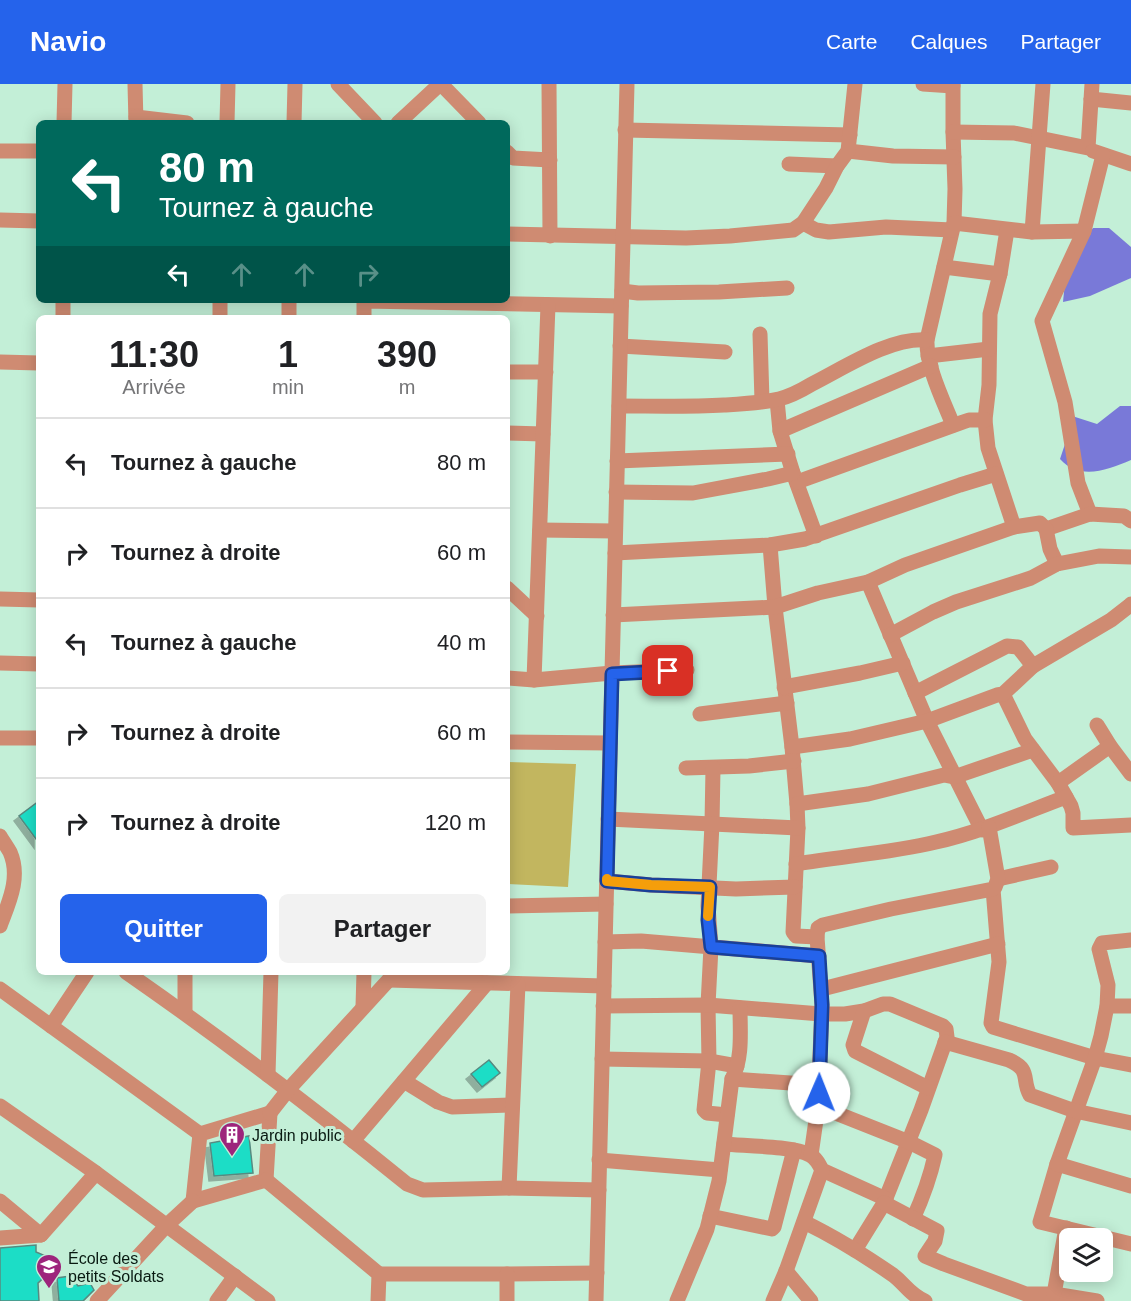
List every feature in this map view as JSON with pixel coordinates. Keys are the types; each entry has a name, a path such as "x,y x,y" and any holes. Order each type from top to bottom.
{"street":[{"path":"64,120 65,84"},
{"path":"135,84 136,120"},
{"path":"227,120 228,84"},
{"path":"294,120 295,84"},
{"path":"338,84 372,120"},
{"path":"401,120 441,84 476,120"},
{"path":"538,84 549,90 550,236"},
{"path":"596,1301 627,84"},
{"path":"510,234 686,238 793,230 803,223 825,189 849,143 855,84"},
{"path":"923,84 953,85 955,199 953,227 927,339 929,361 953,425"},
{"path":"1032,232 1043,84"},
{"path":"1088,148 1091,91 1131,103"},
{"path":"626,130 849,143 893,156 954,158"},
{"path":"953,132 1014,133 1088,148 1131,164"},
{"path":"0,151 36,151"},
{"path":"510,155 513,158 550,160"},
{"path":"1090,514 1078,483 1065,402 1042,321 1084,231 1103,155"},
{"path":"789,164 837,166"},
{"path":"0,220 36,221"},
{"path":"803,223 816,230 829,232 886,227 953,227 1032,232 1084,231"},
{"path":"1007,230 1000,274 990,314 986,440 1014,527"},
{"path":"944,267 1000,274"},
{"path":"505,303 548,305 621,298 638,293 787,288"},
{"path":"534,680 548,305"},
{"path":"760,334 770,400 816,536"},
{"path":"618,406 705,406 770,400 798,392 868,355 899,343 927,339"},
{"path":"620,346 725,352"},
{"path":"780,431 929,361 989,349"},
{"path":"0,362 36,363"},
{"path":"510,372 546,372"},
{"path":"616,492 693,493 768,479 795,478 969,420 986,420"},
{"path":"510,433 543,434"},
{"path":"617,460 788,454"},
{"path":"615,553 770,545 816,536 996,474"},
{"path":"1046,529 1090,514 1124,516 1131,521"},
{"path":"613,615 775,607 818,593 868,582 913,562 1014,527 1040,523 1046,529 1050,549 1057,564"},
{"path":"540,530 615,531"},
{"path":"770,545 797,804 794,933 796,936 817,937"},
{"path":"890,635 956,602 1031,578 1057,564 1099,556 1131,557"},
{"path":"868,582 927,721 954,777 985,828 995,884 998,944 999,970 991,1023 993,1027 1095,1058 1131,1065"},
{"path":"510,591 537,616"},
{"path":"0,599 36,600"},
{"path":"686,768 749,766 927,721 997,694 1003,694 1033,666 1111,620 1131,603"},
{"path":"915,693 1007,646 1018,647 1033,666"},
{"path":"0,663 36,664"},
{"path":"784,687 903,663"},
{"path":"510,678 534,680 687,670"},
{"path":"1003,694 1021,732 1058,783 1071,806 1073,828 1131,825"},
{"path":"700,714 787,703"},
{"path":"1097,725 1131,774"},
{"path":"0,738 36,738"},
{"path":"510,742 610,742"},
{"path":"1058,783 1110,746"},
{"path":"797,804 868,794 944,775 954,777 1032,750"},
{"path":"713,768 708,920 711,947 708,1005 709,1061 704,1110 707,1113 727,1115"},
{"path":"796,864 923,845 985,828 1066,797"},
{"path":"608,819 798,828"},
{"path":"0,836 10,853 14,866 15,883 0,926"},
{"path":"811,1155 818,1106 822,989 818,928 822,925 995,884 1051,867"},
{"path":"607,881 753,889 795,887"},
{"path":"510,906 606,904"},
{"path":"1066,1228 1040,1222 1057,1164 1101,1036 1107,1006 1108,985 1099,949 1102,943 1131,940"},
{"path":"605,942 641,942 819,956"},
{"path":"822,989 998,944"},
{"path":"51,1026 85,975"},
{"path":"130,975 268,1075 415,1188 423,1190 509,1188 599,1190"},
{"path":"185,975 185,1013"},
{"path":"268,1075 271,975"},
{"path":"363,1007 364,975"},
{"path":"266,1180 270,1113 288,1090 392,976 487,983 604,986"},
{"path":"353,1141 487,983"},
{"path":"509,1188 518,984"},
{"path":"0,989 200,1134"},
{"path":"603,1006 708,1005 845,1014 890,1004 943,1026 947,1032 945,1042 909,1142 885,1201 855,1250"},
{"path":"1107,1006 1131,1006"},
{"path":"677,1301 707,1229 719,1181 727,1115 739,1049 741,1008"},
{"path":"864,1011 853,1045 855,1051 928,1088"},
{"path":"994,1056 1002,1030"},
{"path":"945,1042 1018,1064 1022,1069 1030,1095 1076,1111 1131,1123"},
{"path":"602,1059 709,1061 734,1073 819,1085"},
{"path":"404,1081 438,1102 452,1107 512,1105"},
{"path":"0,1106 96,1173 268,1301"},
{"path":"818,1106 909,1142 935,1155 931,1176 913,1219"},
{"path":"200,1134 270,1113"},
{"path":"193,1201 200,1134"},
{"path":"724,1144 794,1150 811,1155 822,1170 885,1201 937,1232 935,1241 925,1256 944,1264 1026,1298 1054,1294 1097,1301"},
{"path":"710,1216 772,1229 794,1150"},
{"path":"600,1160 720,1170"},
{"path":"1057,1164 1131,1186"},
{"path":"773,1301 822,1170"},
{"path":"0,1238 40,1235 96,1173"},
{"path":"97,1301 167,1225 193,1201 266,1180"},
{"path":"266,1180 379,1274 597,1273"},
{"path":"0,1201 40,1235"},
{"path":"804,1222 836,1238 895,1276 914,1299"},
{"path":"1113,1240 1131,1244"},
{"path":"1054,1294 1059,1266"},
{"path":"786,1271 811,1301"},
{"path":"378,1301 379,1274"},
{"path":"507,1274 507,1301"},
{"path":"217,1301 236,1276"}],"shaded area":[{"path":"1093,228 1109,228 1131,247 1131,278 1090,296 1063,302 1065,282 1077,251"},
{"path":"1120,406 1131,406 1131,460 1103,470 1085,472 1068,466 1060,459 1067,438 1069,415 1097,424"},
{"path":"510,762 576,764 568,887 510,884"}],"building":[{"path":"36,803 36,839 19,816"},
{"path":"489,1060 500,1073 482,1087 471,1074"},
{"name":"Jardin public","path":"249,1136 253,1173 214,1176 210,1143"},
{"path":"36,1245 36,1252 55,1260 56,1266 38,1283 39,1301 0,1301 0,1248"},
{"path":"70,1276 78,1286 90,1283 94,1290 83,1301 59,1301 57,1278"}],"slow traffic":[{"path":"607,879 607,881 651,885 710,887 708,916"}],"place":[{"name":"Jardin public","path":"232,1158"},
{"name":"École des petits Soldats","path":"49,1290"}],"route":[{"path":"668,671 612,674 607,881 710,887 708,920 711,947 819,956 822,1005 819,1093"}]}
